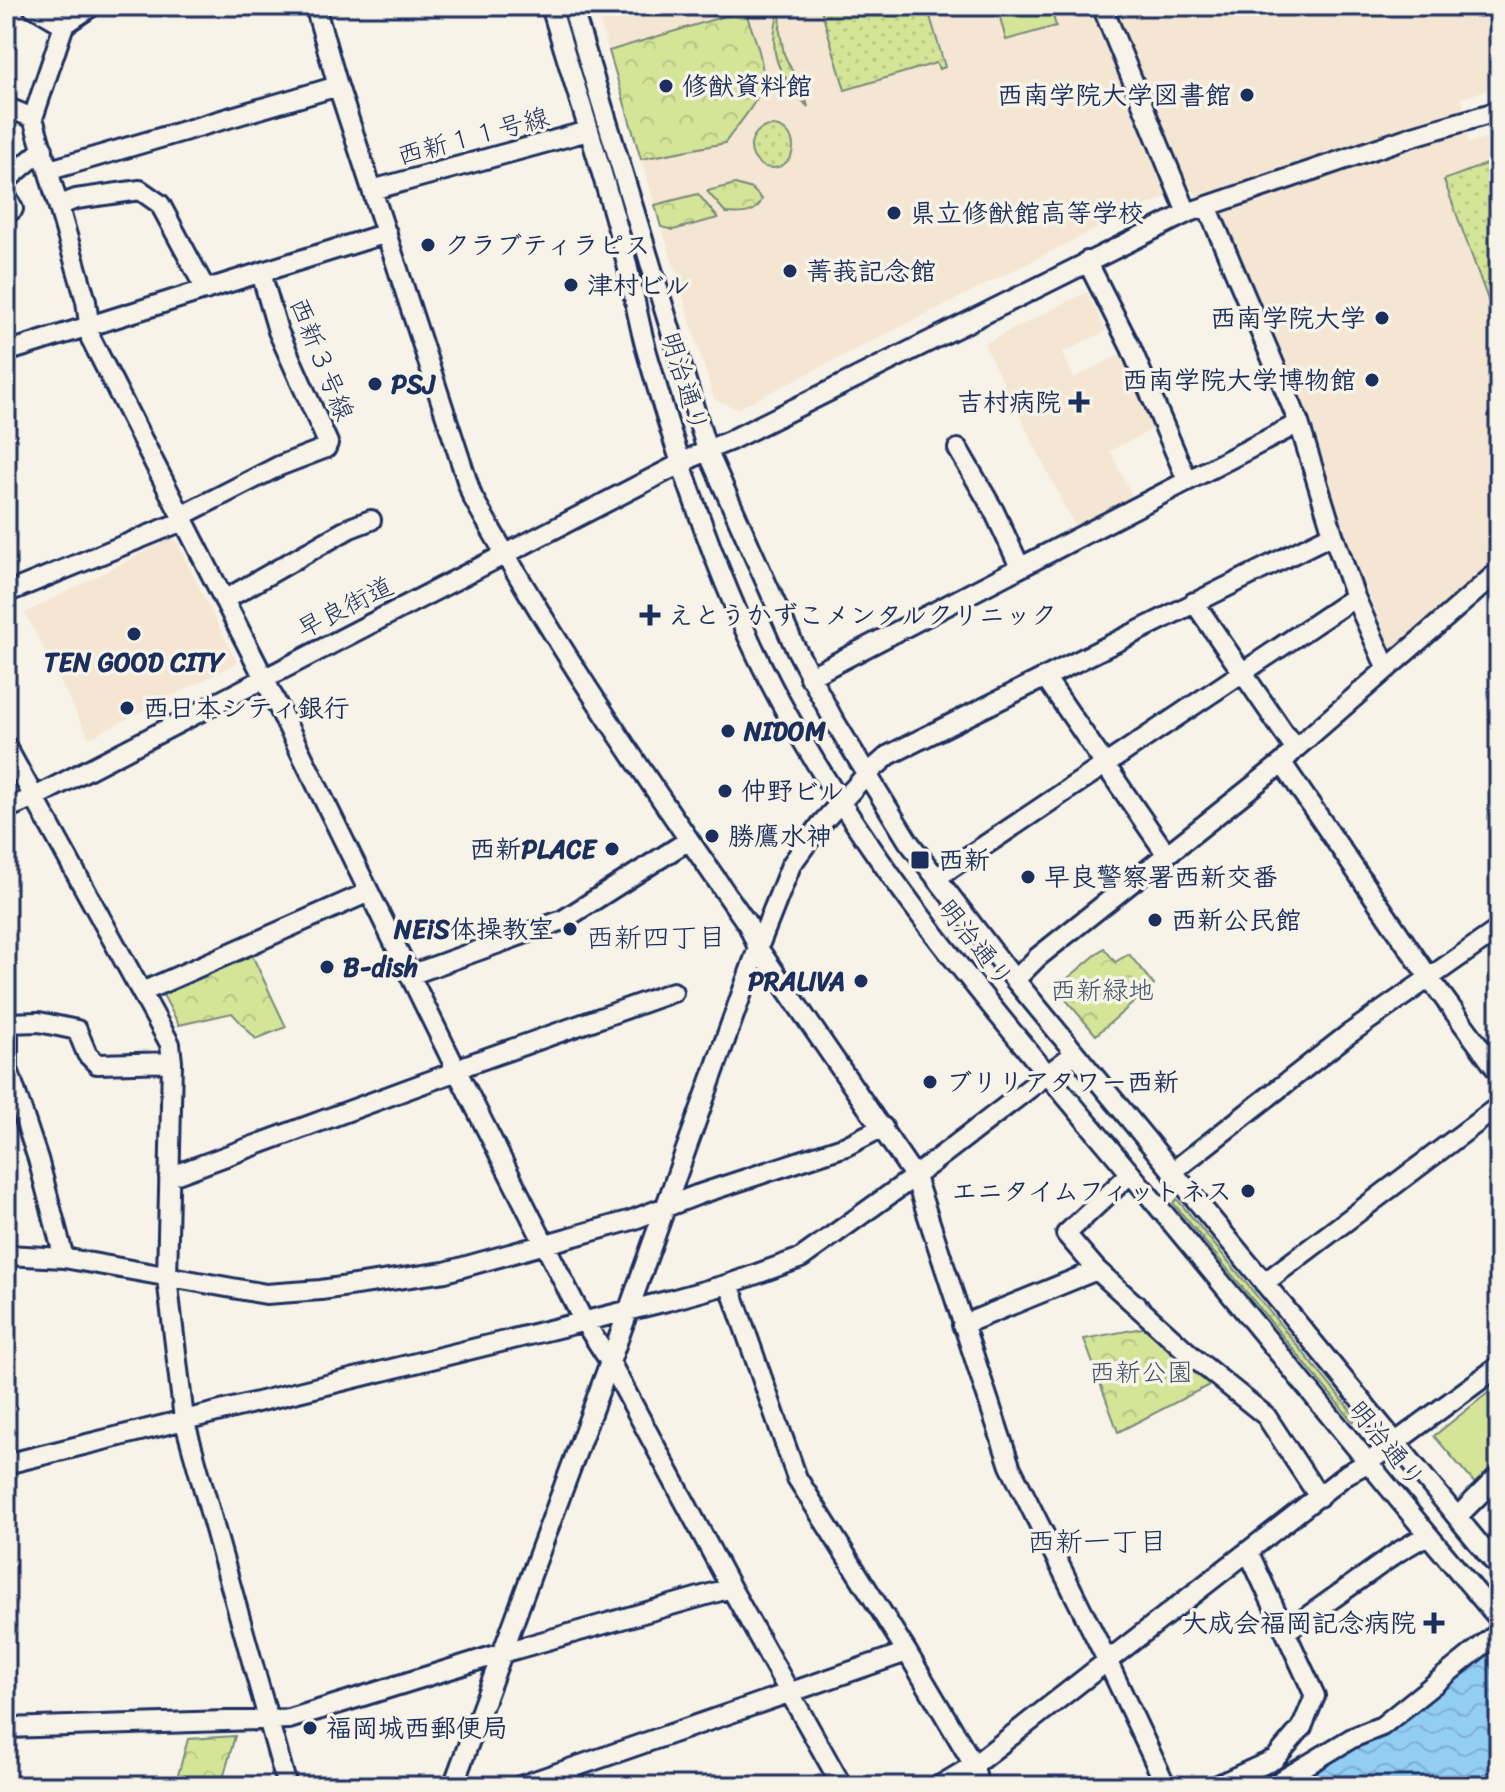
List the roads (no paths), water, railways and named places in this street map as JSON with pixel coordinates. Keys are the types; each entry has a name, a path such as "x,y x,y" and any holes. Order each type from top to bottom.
{"street":[{"path":"32,6 64,25"},
{"path":"92,6 64,25 33,118 86,301 91,339 264,678 583,1320 610,1362 842,1786"},
{"path":"315,6 338,86 472,496 504,555 615,730 748,925 758,948 915,1177 1010,1466 1166,1786"},
{"name":"明治通り","path":"551,6 622,242 647,352 682,465 729,589 780,701 840,805 879,862 1047,1074 1499,1619"},
{"name":"明治通り","path":"572,6 707,450 809,677 866,775 908,841 1074,1054 1499,1568"},
{"path":"1102,6 1187,213"},
{"path":"50,170 338,86"},
{"path":"6,107 33,118"},
{"name":"早良街道","path":"6,809 35,797 707,450 1187,213 1413,136 1499,111"},
{"name":"西新１１号線","path":"372,190 588,131"},
{"path":"6,181 43,149"},
{"path":"60,205 76,199 140,190 160,204 206,290"},
{"path":"6,196 13,209 6,214"},
{"path":"1207,206 1299,423 1355,597 1387,669"},
{"path":"6,352 387,233"},
{"path":"1087,261 1131,348 1187,480"},
{"name":"西新３号線","path":"182,518 279,466 326,448 328,443 278,331 261,273"},
{"path":"809,677 1299,423"},
{"path":"958,449 994,511 1020,567"},
{"path":"6,593 182,518"},
{"path":"224,600 350,528 371,520"},
{"path":"453,1786 791,865 821,824 889,755 1333,534"},
{"path":"1015,980 1038,957 1282,763 1499,571"},
{"path":"936,878 1355,597"},
{"path":"1194,602 1295,749"},
{"path":"1045,677 1167,855"},
{"path":"6,746 170,1044 167,1278 184,1419 287,1786"},
{"path":"1282,763 1430,979 1499,1073"},
{"path":"410,975 563,920 689,840"},
{"path":"142,992 369,892"},
{"path":"1172,1172 1346,1036 1499,929"},
{"path":"169,1177 467,1065 673,992"},
{"path":"64,1258 38,1159 14,1114 8,1069 7,1023 39,1022 77,1030 87,1054 97,1064 172,1062"},
{"path":"6,1464 729,1284 801,1258 915,1177 1074,1054"},
{"path":"1264,1283 1497,1113"},
{"path":"6,1255 64,1258 266,1294 321,1290 445,1272 663,1209 846,1146 883,1127"},
{"path":"1130,1174 1066,1234 1097,1270 1174,1341 1266,1416 1319,1497"},
{"path":"962,1325 1097,1270"},
{"path":"729,1284 797,1478 974,1765 978,1786"},
{"path":"939,1786 974,1765 1347,1474 1369,1462 1499,1366"},
{"path":"1458,1516 1499,1475"},
{"path":"1287,1631 1427,1535"},
{"path":"1216,1786 1275,1759 1302,1727 1315,1696 1248,1551"},
{"path":"6,1728 289,1719 502,1653 731,1588"},
{"path":"1272,1786 1352,1738 1382,1726 1499,1632"},
{"path":"520,1786 907,1652"},
{"path":"1302,1727 1323,1757"}],"water":[{"path":"1499,1639 1499,1764 1468,1786 1285,1786 1381,1732"}],"place":[{"name":"修猷資料館","path":"666,86"},
{"name":"西南学院大学図書館","path":"1247,95"},
{"name":"県立修猷館高等学校","path":"894,213"},
{"name":"クラブティラピス","path":"428,245"},
{"name":"菁莪記念館","path":"790,271"},
{"name":"津村ビル","path":"571,285"},
{"name":"西南学院大学","path":"1382,318"},
{"name":"西南学院大学博物館","path":"1372,380"},
{"name":"PSJ","path":"375,384"},
{"name":"吉村病院","path":"1079,402"},
{"name":"えとうかずこメンタルクリニック","path":"650,615"},
{"name":"TEN GOOD CITY","path":"134,634"},
{"name":"西日本シティ銀行","path":"127,708"},
{"name":"NIDOM","path":"728,731"},
{"name":"仲野ビル","path":"725,791"},
{"name":"勝鷹水神","path":"712,836"},
{"name":"西新PLACE","path":"612,849"},
{"name":"西新","path":"920,860"},
{"name":"早良警察署西新交番","path":"1028,877"},
{"name":"西新公民館","path":"1155,920"},
{"name":"NEiS体操教室","path":"570,929"},
{"name":"B-dish","path":"327,967"},
{"name":"PRALIVA","path":"861,981"},
{"name":"ブリリアタワー西新","path":"930,1082"},
{"name":"エニタイムフィットネス","path":"1248,1191"},
{"name":"大成会福岡記念病院","path":"1434,1623"},
{"name":"福岡城西郵便局","path":"310,1728"}],"district":[{"name":"西新四丁目","path":"656,937"},
{"name":"西新一丁目","path":"1097,1541"}],"park label":[{"name":"西新緑地","path":"1102,990"},
{"name":"西新公園","path":"1141,1372"}]}
